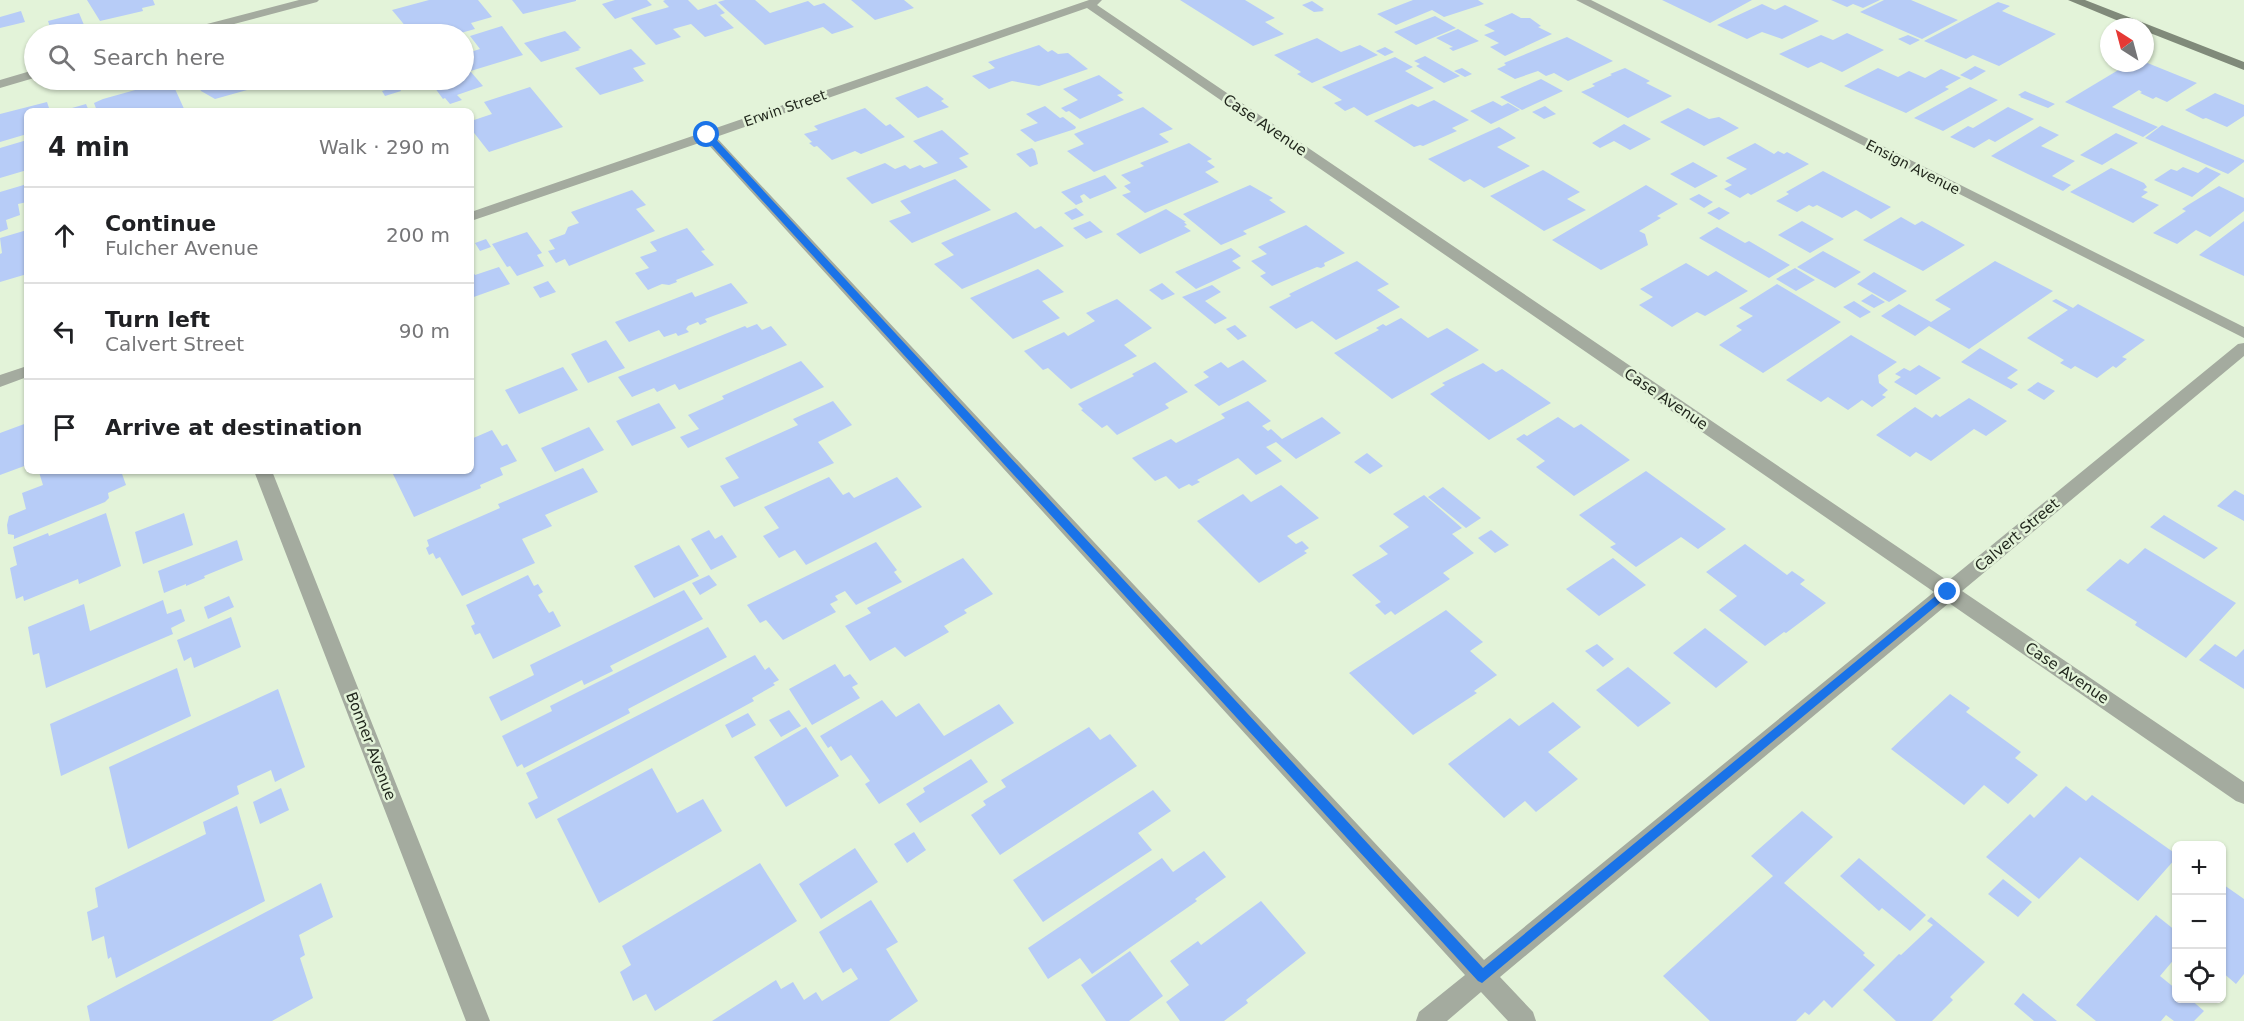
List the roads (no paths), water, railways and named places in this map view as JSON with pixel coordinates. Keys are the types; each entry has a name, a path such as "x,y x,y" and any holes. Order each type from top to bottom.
{"main road":[{"path":"2074,0 2121,18"},
{"path":"2154,31 2244,66"}],"street":[{"path":"222,24 313,0"},
{"name":"Ensign Avenue","path":"1582,0 2244,333"},
{"name":"Erwin Street","path":"474,216 1094,2"},
{"name":"Case Avenue","path":"1094,2 2244,794"},
{"path":"0,84 24,78"},
{"path":"707,135 1524,1021"},
{"name":"Calvert Street","path":"1428,1021 2244,348"},
{"path":"0,381 24,372"},
{"name":"Bonner Avenue","path":"264,474 478,1021"}]}
